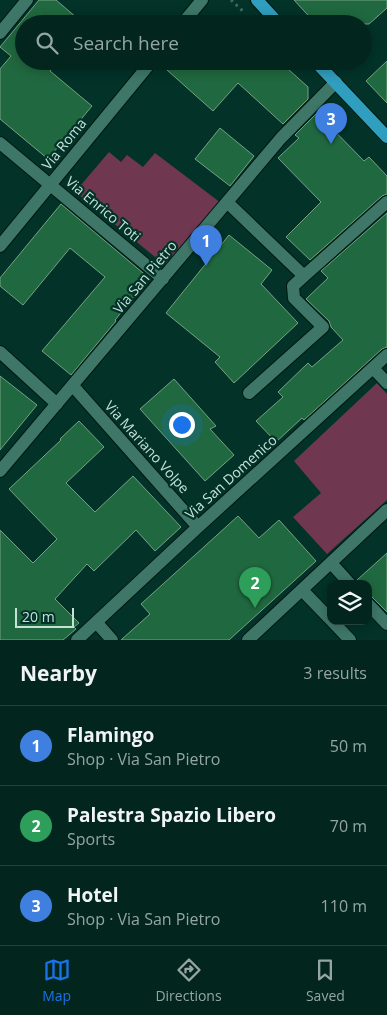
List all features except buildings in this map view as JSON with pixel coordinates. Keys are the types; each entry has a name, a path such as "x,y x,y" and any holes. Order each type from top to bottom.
{"main road":[{"path":"257,0 271,15"},
{"path":"324,70 387,137"}],"street":[{"path":"0,33 27,0"},
{"path":"190,15 202,0"},
{"name":"Via Roma","path":"0,246 145,70"},
{"name":"Via San Pietro","path":"0,471 281,138 336,82"},
{"name":"Via Enrico Toti","path":"0,143 163,279"},
{"path":"228,202 304,276"},
{"path":"249,393 323,327 294,298 294,286 387,202"},
{"path":"0,352 57,404"},
{"name":"Via San Domenico","path":"77,640 387,355"},
{"path":"373,368 387,383"},
{"name":"Via Mariano Volpe","path":"73,386 198,527"},
{"path":"248,640 387,510"},
{"path":"330,563 346,580"},
{"path":"302,590 327,617"},
{"path":"372,608 387,624"},
{"path":"97,622 112,640"},
{"path":"335,625 350,640"}],"shaded area":[{"path":"109,152 121,162 127,155 143,167 155,153 221,203 165,265 75,192"},
{"path":"377,383 387,394 387,500 327,554 293,517 321,493 294,461"}],"place":[{"name":"Hotel","path":"331,144"},
{"name":"Flamingo","path":"206,266"},
{"name":"Palestra Spazio Libero","path":"255,608"}]}
